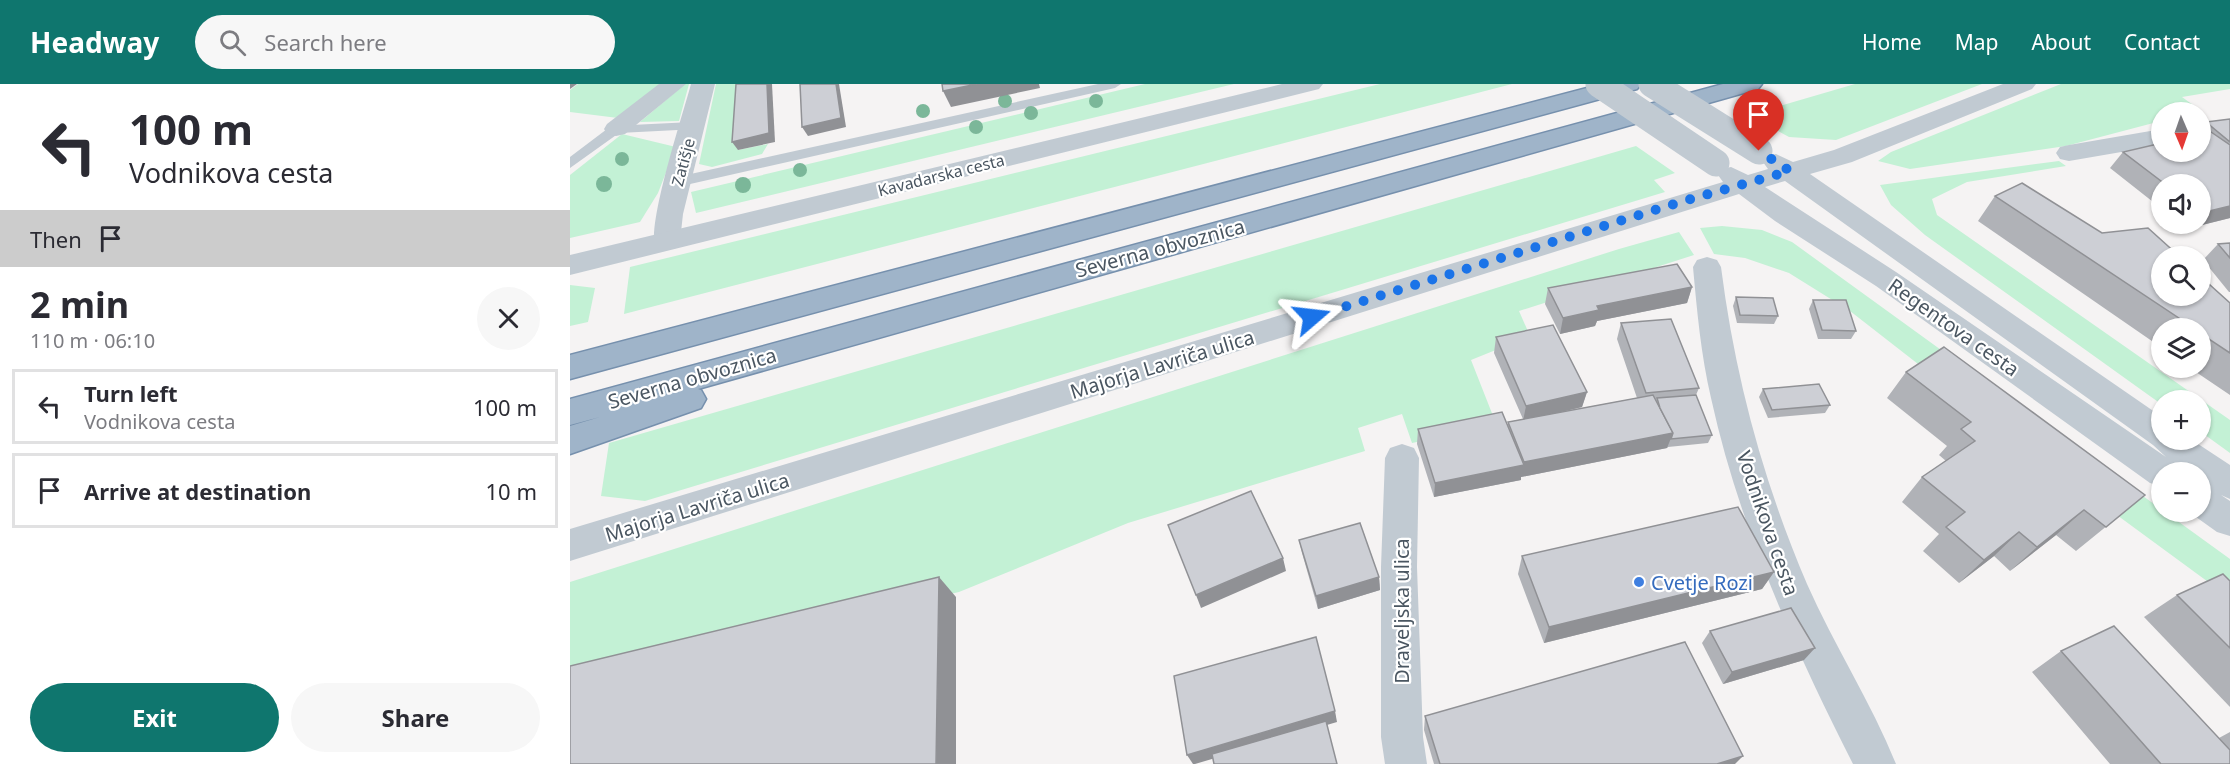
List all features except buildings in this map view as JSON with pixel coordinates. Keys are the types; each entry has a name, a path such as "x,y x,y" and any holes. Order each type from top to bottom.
{"highway":[{"name":"Severna obvoznica","path":"570,367 1629,84"},
{"name":"Severna obvoznica","path":"570,412 1750,84"},
{"path":"570,357 670,340"},
{"path":"570,440 717,389 803,347"}],"street":[{"path":"616,129 674,84"},
{"name":"Zatišje","path":"666,242 677,182 704,84"},
{"name":"Kavadarska cesta","path":"570,265 1311,84"},
{"path":"1599,84 1716,163 1744,185"},
{"path":"1652,84 1790,171"},
{"name":"Majorja Lavriča ulica","path":"570,545 1843,156 2024,84"},
{"path":"2069,153 2151,139"},
{"name":"Regentova cesta","path":"1790,171 2151,427"},
{"name":"Regentova cesta","path":"1744,185 1785,215 1886,279 2151,465"},
{"name":"Vodnikova cesta","path":"1707,267 1710,315 1722,377 1752,489 1791,593 1875,764"},
{"path":"2181,450 2230,484"},
{"name":"Draveljska ulica","path":"1402,458 1399,579 1402,737 1406,764"},
{"path":"2211,508 2230,521"}],"lane":[{"path":"677,182 1114,84"},
{"path":"570,164 616,129 692,126"}],"green space":[{"path":"578,84 660,84 618,118 570,112 570,90"},
{"path":"685,84 689,84 679,121 640,122"},
{"path":"716,84 769,84 738,150 768,144 762,154 712,167 699,164"},
{"path":"1145,84 1234,84 696,213 691,192"},
{"path":"1380,84 1512,84 624,314 630,267"},
{"path":"1855,84 1982,84 1836,140 1789,137 1749,115"},
{"path":"2061,84 2230,84 2230,89 2182,97 2189,102 2151,102 2151,124 2066,146 1910,169 1878,161 1891,152"},
{"path":"622,134 676,147 658,193 640,222 570,238 570,175"},
{"path":"1636,146 1675,173 1654,180 1665,192 645,501 601,496 609,443"},
{"path":"2059,161 2066,166 1967,182 1932,199 1937,215 2151,365 2151,378 2170,378 2187,390 2151,390 2151,397 1925,235 1891,205 1880,185"},
{"path":"1722,226 1762,230 1792,242 2151,502 2151,522 2179,522 2230,559 2230,598 2031,452 1850,311 1789,273 1745,258 1714,254 1700,228"},
{"path":"1679,232 1694,255 1519,311 1530,336 1471,360 1497,426 1412,443 1402,414 1358,428 1365,451 1128,523 959,592 570,681 570,582 1619,249"},
{"path":"570,285 595,288 588,322 570,326"},
{"path":"2211,407 2230,420 2230,453 2211,439"}],"place":[{"name":"Cvetje Rozi","path":"1639,582"}],"route":[{"path":"1312,317 1684,201 1790,171 1759,151"}]}
